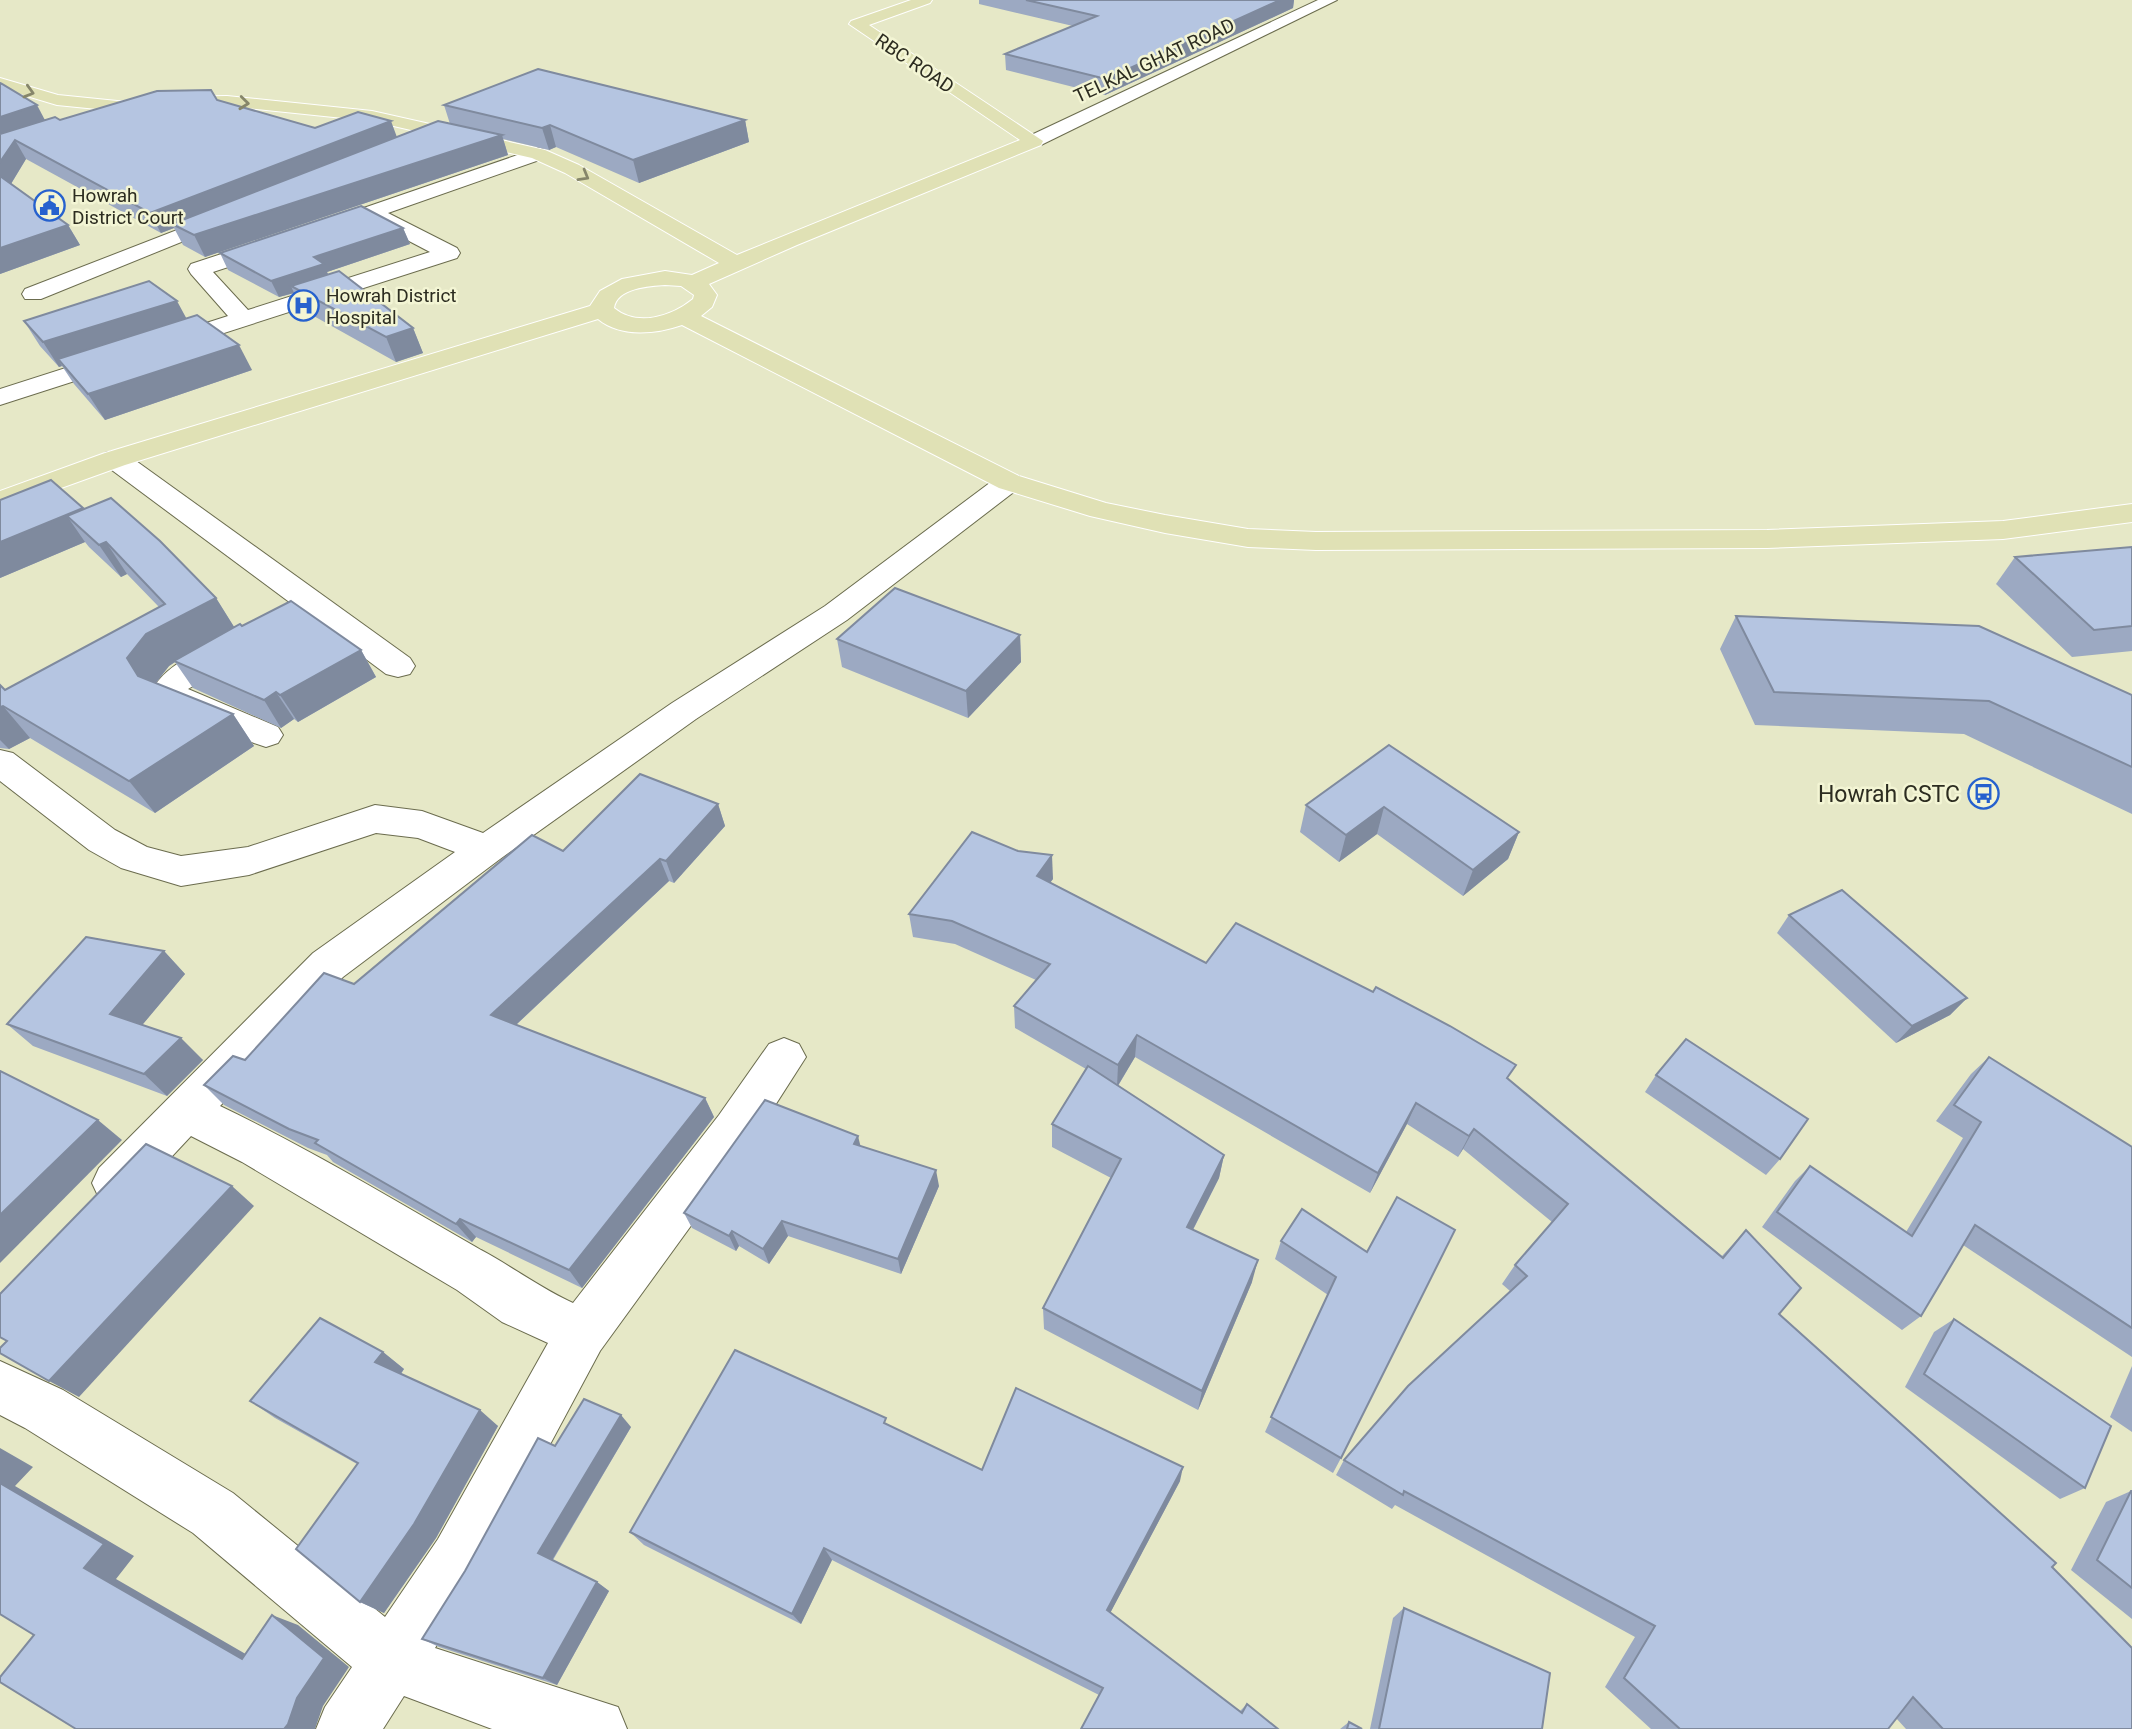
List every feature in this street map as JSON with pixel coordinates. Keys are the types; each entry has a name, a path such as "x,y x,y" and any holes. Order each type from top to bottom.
{"main road":[{"name":"RBC ROAD","path":"925,0 857,24 1034,141"},
{"path":"0,83 54,109 127,107 159,102 227,101 372,116 538,154 572,169 736,264"},
{"path":"79,122 127,107"},
{"path":"693,283 1034,141"},
{"path":"665,278 693,283 702,288 706,295 704,302 685,317 651,324 634,324 608,317 602,310 602,303 608,295 632,282 665,278"},
{"path":"0,501 115,459 602,310"},
{"path":"685,317 1009,482 1100,510 1248,538 1316,541 1767,539 2003,530 2132,513"}],"street":[{"name":"TELKAL GHAT ROAD","path":"1034,141 1330,0"},
{"path":"408,146 442,132"},
{"path":"331,225 538,154"},
{"path":"33,294 247,209"},
{"path":"0,397 449,253 370,212"},
{"path":"244,320 198,269 291,238"},
{"path":"115,459 301,611 398,666"},
{"path":"93,1207 328,965 684,711 836,613 1009,482"},
{"path":"254,637 183,676 170,688 175,697 265,735"},
{"path":"0,763 102,840 135,858 181,871 249,861 375,820 422,825 487,849"},
{"path":"347,1729 458,1559 582,1333 735,1129 784,1057"},
{"path":"185,1111 269,1154 475,1273 520,1304 582,1333"},
{"path":"0,1387 44,1409 213,1513 392,1661 464,1690 596,1729"}],"building":[{"path":"1026,0 1280,0 1106,79 1005,54 1097,16"},
{"path":"538,69 745,120 633,160 550,125 542,128 444,105"},
{"path":"0,83 2,84 37,105 0,117"},
{"path":"211,90 217,100 315,128 358,112 391,121 150,213 15,140 0,162 0,134 55,117 60,120 157,91"},
{"path":"438,121 502,135 194,235 172,224"},
{"path":"0,176 68,225 0,248"},
{"path":"361,206 403,228 314,257 324,264 271,281 220,253"},
{"path":"339,271 413,328 386,337 291,286"},
{"path":"149,281 177,301 43,342 24,321"},
{"path":"197,315 239,345 88,394 58,359"},
{"path":"51,480 83,508 0,542 0,500"},
{"path":"111,498 160,541 216,598 146,634 127,658 138,676 233,714 129,781 3,706 0,707 0,685 5,690 165,604 106,542 99,545 67,516"},
{"path":"2132,547 2132,626 2094,630 2015,557"},
{"path":"895,588 1020,635 966,691 837,639"},
{"path":"291,601 361,650 280,695 276,692 264,700 174,661 240,624 242,626"},
{"path":"1736,616 1979,626 2132,695 2132,767 1989,701 1774,692"},
{"path":"1389,745 1519,832 1473,870 1384,807 1346,835 1306,805"},
{"path":"640,774 718,804 666,861 660,859 491,1015 705,1098 569,1270 460,1219 456,1224 315,1143 318,1140 289,1129 204,1085 233,1056 245,1060 324,973 354,984 532,835 563,851"},
{"path":"972,832 1018,851 1052,855 1037,876 1206,963 1236,923 1373,992 1376,987 1516,1065 1507,1078 1723,1258 1746,1230 1801,1288 1779,1314 2056,1563 2052,1567 2132,1648 2132,1729 1943,1729 1913,1697 1888,1729 1680,1729 1624,1678 1655,1626 1404,1491 1403,1495 1344,1460 1408,1386 1527,1276 1515,1265 1568,1204 1474,1129 1469,1136 1416,1103 1378,1173 1137,1035 1118,1065 1014,1006 1050,964 952,921 909,914"},
{"path":"1842,890 1967,998 1912,1026 1789,915"},
{"path":"86,937 164,951 110,1014 181,1038 144,1074 7,1024"},
{"path":"1686,1039 1808,1119 1780,1159 1656,1075"},
{"path":"1989,1057 2132,1147 2132,1328 1975,1225 1921,1316 1777,1212 1810,1166 1912,1236 1981,1122 1954,1105"},
{"path":"1088,1066 1224,1155 1187,1227 1258,1260 1202,1391 1043,1308 1121,1159 1052,1124"},
{"path":"0,1071 98,1120 0,1215"},
{"path":"765,1100 858,1136 854,1144 936,1170 898,1259 782,1221 763,1249 732,1231 729,1236 684,1213"},
{"path":"146,1144 232,1186 49,1381 0,1353 0,1348 7,1341 0,1337 0,1294"},
{"path":"1397,1197 1455,1230 1341,1458 1271,1417 1336,1277 1281,1241 1302,1209 1367,1252"},
{"path":"320,1318 383,1352 375,1362 480,1410 414,1524 360,1602 296,1549 358,1463 250,1401"},
{"path":"1954,1319 2111,1426 2085,1488 1924,1374"},
{"path":"735,1350 886,1418 884,1423 982,1470 1016,1388 1183,1467 1107,1610 1242,1713 1247,1704 1278,1729 1081,1729 1103,1688 824,1548 792,1614 630,1532"},
{"path":"584,1399 621,1415 538,1553 597,1582 543,1678 422,1639 465,1571 538,1438 555,1446"},
{"path":"0,1483 104,1544 84,1568 242,1659 272,1615 324,1658 297,1698 284,1729 76,1729 0,1682 0,1677 34,1635 0,1614"},
{"path":"2132,1491 2132,1588 2097,1560"},
{"path":"1404,1608 1550,1673 1542,1729 1379,1729"},
{"path":"1349,1722 1362,1729 1347,1729"}],"place":[{"name":"Howrah District Court","path":"49,206"},
{"name":"Howrah District Hospital","path":"303,306"},
{"name":"Howrah CSTC","path":"1983,794"}]}
